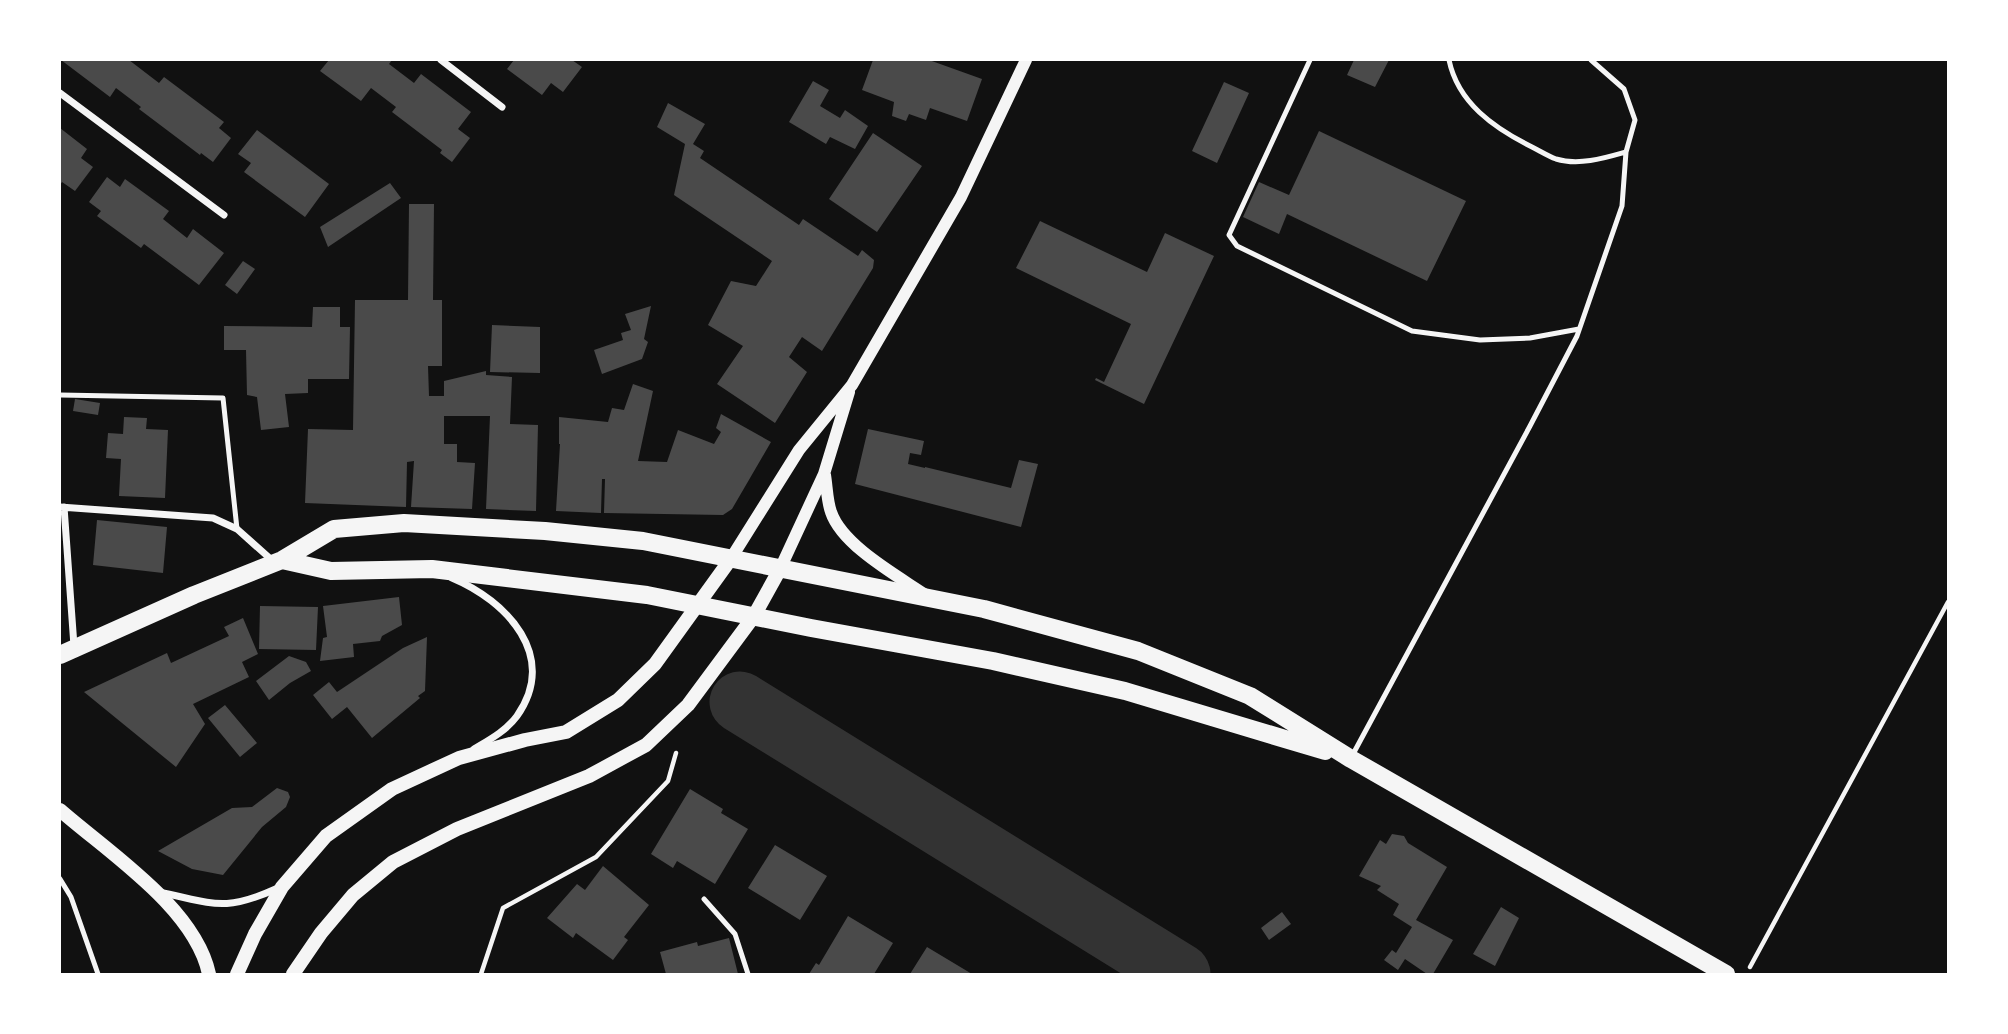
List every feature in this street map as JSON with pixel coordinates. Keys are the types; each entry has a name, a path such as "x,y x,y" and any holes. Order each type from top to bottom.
{"main road":[{"path":"67,652 278,561 334,529 404,523 545,531 643,541 984,609 1138,652 1250,696 1351,759 1726,975"},
{"path":"237,975 255,934 282,887 326,835 392,789 459,758 566,732 618,699 655,664 730,559"},
{"path":"278,561 331,571 432,569 627,591 698,604 993,661 1125,691 1351,759"},
{"path":"293,975 321,933 353,895 393,862 457,829 589,776 646,745 688,705 754,616 780,569"},
{"path":"60,810 157,891 183,922 205,955 209,975"}],"street":[{"path":"441,60 502,107"},
{"path":"730,559 799,450 852,385 961,197 1026,60"},
{"path":"60,93 224,215"},
{"path":"780,569 824,474 852,385"},
{"path":"824,474 831,513 840,529 854,544 930,598"},
{"path":"67,652 62,507 213,518 237,529 278,561"},
{"path":"432,569 468,585 493,601 515,623 527,642 533,661 527,697 516,717 500,733 459,758"},
{"path":"157,891 222,906 251,900 282,887"}],"lane":[{"path":"1310,60 1228,235 1237,246 1412,331 1480,341 1530,338 1579,329"},
{"path":"1449,60 1452,75 1469,103 1502,131 1558,160 1595,160 1626,152"},
{"path":"1351,759 1531,426 1579,329 1622,206 1626,152 1635,120 1624,89 1591,60"},
{"path":"60,395 223,398 237,529"},
{"path":"60,879 71,897 98,975"},
{"path":"704,899 736,934 748,975"}],"path":[{"path":"1746,975 1948,602"},
{"path":"481,975 503,908 596,857 668,781 688,705"}],"building":[{"path":"61,60 129,60 159,83 164,77 224,122 219,128 231,138 213,162 139,109 141,107 116,88 110,97"},
{"path":"329,60 392,60 389,64 414,83 421,74 471,112 458,129 470,138 452,162 440,153 442,150 392,112 396,107 371,88 361,101 320,71"},
{"path":"514,60 572,60 582,67 563,92 551,83 542,95 507,69"},
{"path":"873,60 929,60 982,79 967,121 930,108 926,120 909,114 906,121 892,116 894,102 862,90"},
{"path":"1354,60 1389,60 1375,87 1347,75"},
{"path":"813,81 829,90 820,106 840,118 845,110 868,126 855,149 830,137 826,144 789,122"},
{"path":"1224,82 1249,93 1217,163 1192,151"},
{"path":"668,103 705,124 693,144 704,151 700,158 799,225 803,219 858,256 862,250 874,260 873,268 822,351 802,337 789,357 807,372 775,423 717,384 743,346 708,325 731,281 756,286 772,261 674,195 685,144 657,127"},
{"path":"60,128 87,149 81,158 93,167 75,191 62,182 60,185"},
{"path":"257,130 329,184 305,217 244,172 251,163 238,154"},
{"path":"1319,131 1466,201 1427,281 1287,214 1279,234 1243,217 1259,182 1289,195"},
{"path":"873,133 922,166 877,232 829,199"},
{"path":"107,177 120,187 125,179 169,211 163,219 187,238 193,229 224,253 199,285 144,244 141,248 97,216 101,211 89,202"},
{"path":"390,183 401,198 328,247 320,227"},
{"path":"409,204 434,204 433,300 442,300 442,366 428,366 429,396 444,396 444,381 486,371 486,375 512,377 510,424 538,425 536,511 486,509 490,416 444,416 444,444 457,444 457,462 475,463 472,509 411,507 414,461 407,462 406,507 305,503 308,429 353,430 355,300 408,300"},
{"path":"1040,221 1147,272 1165,233 1214,256 1144,404 1095,380 1096,378 1104,382 1131,324 1016,268"},
{"path":"243,261 255,269 237,294 225,285"},
{"path":"651,306 644,339 648,342 642,359 602,374 594,350 623,340 621,333 631,330 625,314"},
{"path":"313,307 340,307 340,327 350,327 349,379 308,379 308,393 285,394 289,427 261,430 257,397 247,395 246,350 224,350 224,326 312,327"},
{"path":"492,325 540,327 540,373 490,372"},
{"path":"633,384 653,391 638,461 667,462 678,430 714,444 721,432 716,428 721,414 771,442 732,509 723,515 604,513 605,479 602,479 601,513 556,511 559,417 608,422 612,408 624,410"},
{"path":"75,399 100,403 98,415 73,411"},
{"path":"124,417 147,418 146,429 168,430 165,498 119,496 121,459 106,458 108,433 123,434"},
{"path":"868,429 924,441 921,455 910,453 908,464 1011,488 1019,460 1038,464 1021,527 855,484"},
{"path":"97,520 167,527 163,573 93,565"},
{"path":"399,597 402,625 382,636 380,641 353,644 354,657 320,661 323,638 327,637 323,606"},
{"path":"260,606 318,607 316,650 259,649"},
{"path":"243,618 258,654 242,662 249,677 193,704 205,724 176,767 84,692 167,653 171,663 229,636 224,627"},
{"path":"427,637 425,691 372,738 347,707 332,719 313,695 329,682 337,692 403,648"},
{"path":"289,656 306,662 311,671 269,700 256,681"},
{"path":"225,705 257,743 240,757 208,718"},
{"path":"277,788 288,792 290,797 286,807 262,827 223,875 192,869 158,851 232,808 252,807"},
{"path":"690,789 723,809 721,813 748,829 715,884 677,861 673,868 651,854"},
{"path":"1392,834 1404,836 1408,843 1447,867 1416,920 1453,940 1433,974 1427,974 1405,959 1398,970 1384,960 1392,950 1396,953 1412,927 1393,915 1399,904 1377,890 1381,886 1359,876 1380,840 1386,844"},
{"path":"775,845 827,876 800,920 748,888"},
{"path":"603,866 649,905 624,937 628,940 613,960 576,933 573,938 547,918 577,884 585,890"},
{"path":"1501,907 1519,918 1495,966 1473,954"},
{"path":"1282,912 1291,924 1269,940 1261,928"},
{"path":"848,916 893,943 874,974 809,974 816,963 819,965"},
{"path":"729,938 738,974 666,974 660,952 697,942 698,946"},
{"path":"927,947 972,974 910,974"}],"waterway":[{"path":"740,702 1180,974"}]}
